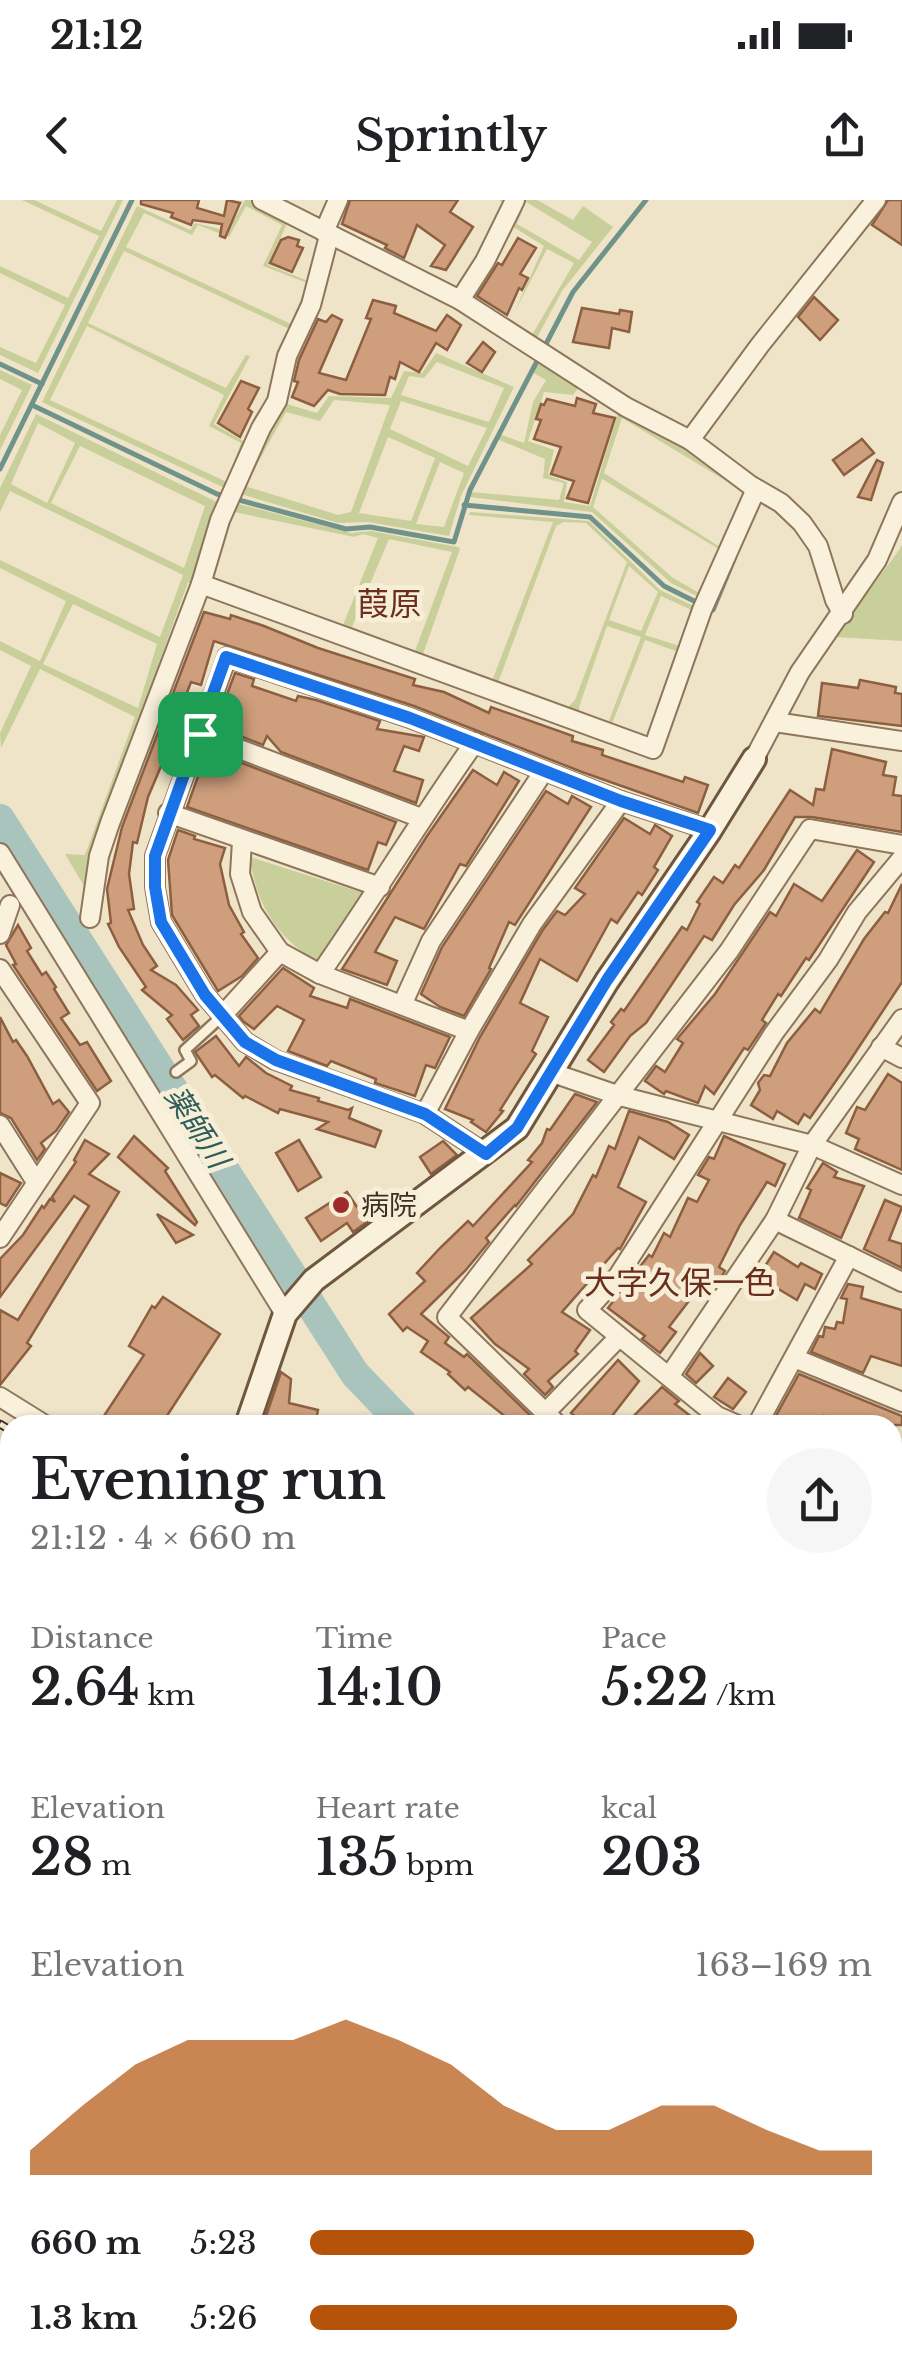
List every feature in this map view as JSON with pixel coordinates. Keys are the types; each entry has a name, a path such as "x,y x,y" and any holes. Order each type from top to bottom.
{"street":[{"path":"262,200 460,300 626,407 690,440 781,503 818,546 842,614"},
{"path":"90,918 99,856 232,491 278,401 287,356 311,305 338,200"},
{"path":"690,440 876,200"},
{"path":"460,300 485,261 508,203"},
{"path":"201,584 652,750 704,607 756,488"},
{"path":"250,1415 284,1314 314,1280 517,1128 607,980 710,830 754,759 800,672 877,560 902,502"},
{"path":"486,1154 425,1114 276,1060 245,1042 221,1018 161,922 155,856 226,657 475,742 621,801 710,830"},
{"path":"775,722 902,741"},
{"path":"200,734 421,818"},
{"path":"320,974 475,742"},
{"path":"402,1004 432,941 544,771"},
{"path":"425,1114 532,924 621,801"},
{"path":"168,812 380,887"},
{"path":"548,1415 448,1318 730,952 810,829 902,845"},
{"path":"242,841 240,874 252,912 280,952 320,974 469,1031"},
{"path":"0,853 284,1314"},
{"path":"716,1415 587,1310 618,1276 857,912 902,858"},
{"path":"0,934 10,906"},
{"path":"221,1018 280,952"},
{"path":"0,968 90,1103 0,1238"},
{"path":"670,1375 775,1220 812,1146 902,1019"},
{"path":"881,1047 902,1058"},
{"path":"550,1072 620,1096 812,1146 902,1185"},
{"path":"0,1125 36,1182"},
{"path":"775,1220 902,1282"},
{"path":"763,1415 849,1256"},
{"path":"555,1415 618,1338"},
{"path":"794,1358 902,1402"},
{"path":"0,1397 30,1415"}],"lane":[{"path":"176,1072 191,1061 185,1050 221,1018"}],"green space":[{"path":"22,200 34,200 101,231 117,200 123,200 38,373 0,355 0,347 36,363 65,305 0,273 0,266 68,298 99,236"},
{"path":"245,200 262,200 291,215 268,265 316,284 283,376 272,371 289,329 124,251 88,323 226,388 246,355 250,356 214,424 252,446 277,401 317,413 329,396 391,398 404,371 422,373 436,353 514,387 461,496 449,536 368,522 338,523 231,491 42,402 137,206 190,230 195,223 228,231","holes":["246,206 282,225 263,266 307,283 291,324 126,247 144,213 192,235 198,225 229,237","87,326 224,395 209,426 241,443 227,482 50,400","437,362 504,388 489,422 401,395 409,376 424,378","334,400 390,405 351,512 338,515 245,486 286,412 320,421","401,401 487,428 468,466 390,429","388,437 435,458 411,521 359,513","440,462 464,473 444,527 416,524"]},
{"path":"499,200 537,200 573,220 583,206 613,227 562,291 533,345 505,328 509,320 532,335 574,263 547,249 514,313 544,246 505,222 511,208","holes":["526,202 592,242 579,260 517,224"]},
{"path":"547,353 585,379 573,395 544,392 528,441 554,450 548,475 567,482 564,502 590,506 621,403 750,485 707,601 671,583 592,512 470,497 471,492 559,500 564,483 543,478 545,459 497,439 502,435 524,443 533,402 546,380 532,372","holes":["622,418 746,493 723,549 604,473","602,479 722,551 703,595 673,578 593,507"]},
{"path":"0,370 32,385 0,450 0,435 22,390 0,379"},
{"path":"36,414 225,506 227,501 351,533 371,531 458,547 422,657 492,681 553,522 469,515 470,512 589,521 660,590 702,610 653,749 188,582 113,792 87,891 65,854 85,855 135,717 40,669 1,748 0,733 31,666 0,650 0,641 40,661 66,601 0,568 0,560 160,637 183,575 10,491 0,512 0,488","holes":["38,423 75,443 47,503 11,484","80,446 205,506 184,568 51,503","234,512 354,537 363,534 378,538 343,625 211,578","564,522 586,523 627,562 575,700 567,708 498,683 556,526","389,539 452,552 415,651 352,627","629,566 658,592 641,631 609,620","661,596 696,612 683,647 645,635","73,604 157,644 138,708 43,664","607,626 641,637 608,723 580,713 579,707","645,640 681,653 649,738 612,724"]},
{"path":"902,545 902,641 835,637 899,550"},
{"path":"250,857 363,893 318,962 291,942 271,918 257,890"}],"building":[{"path":"141,200 199,200 197,208 224,216 227,200 240,203 225,238 220,236 222,224 193,220 191,225 171,217 173,213 141,204"},
{"path":"350,200 458,200 450,212 473,227 446,270 431,266 445,245 417,225 404,258 385,248 387,245 342,224"},
{"path":"888,200 902,200 902,245 872,225"},
{"path":"518,238 536,248 520,274 528,278 507,315 477,296"},
{"path":"281,240 299,240 297,246 303,248 292,272 270,263"},
{"path":"814,297 838,320 820,340 798,317"},
{"path":"373,300 396,306 394,313 436,331 447,315 461,325 447,350 436,343 419,372 400,362 385,395 328,390 314,406 292,397 298,382 294,381 299,360 318,319 326,322 332,315 342,320 319,373 346,380 371,319 366,318"},
{"path":"582,308 619,314 620,310 632,312 629,332 612,328 609,348 573,342"},
{"path":"483,342 495,352 482,372 467,363"},
{"path":"241,381 259,388 240,437 218,423"},
{"path":"577,398 596,404 593,413 615,418 588,503 567,498 574,481 551,474 561,447 534,439 541,420 536,419 541,404 547,399 575,406"},
{"path":"862,439 874,453 844,475 833,460"},
{"path":"877,460 883,463 871,500 858,497"},
{"path":"204,612 230,619 231,615 264,626 415,679 413,685 444,692 489,713 491,707 573,736 572,741 603,750 602,755 683,782 685,777 708,785 698,813 414,706 214,641 201,685 191,682 170,737 176,739 167,765 162,764 148,797 137,843 133,842 129,874 134,909 128,910 157,966 151,970 176,985 198,1010 191,1015 199,1026 183,1040 167,1019 172,1015 142,990 146,987 119,947 108,924 111,923 107,889 122,827"},
{"path":"235,673 254,679 252,686 296,701 298,696 316,700 380,721 377,729 424,737 419,751 404,746 394,771 423,780 416,803 281,752 267,736 263,745 215,726"},
{"path":"860,680 896,687 895,693 902,694 902,726 818,716 822,683 858,688"},
{"path":"832,749 886,762 883,775 896,777 893,795 902,796 902,832 795,817 764,870 734,905 712,940 704,936 646,1023 630,1036 604,1072 588,1060 614,1025 611,1022 621,1009 624,1011 682,927 687,930 700,904 697,902 714,877 723,883 735,865 739,868 790,790 813,805 816,789 824,790"},
{"path":"206,754 234,760 396,822 386,845 378,842 368,870 187,807"},
{"path":"473,770 497,785 504,772 519,781 466,866 460,864 424,929 395,917 375,952 397,961 387,985 342,969 427,836"},
{"path":"546,791 568,804 572,796 591,807 515,925 509,922 491,969 464,1016 440,1007 421,994 442,947"},
{"path":"624,818 650,834 655,825 672,836 654,867 658,870 617,923 611,919 577,981 540,959 520,1003 548,1017 532,1051 536,1054 486,1132 473,1120 445,1109 480,1037 542,931 557,911 565,915 585,894 575,888"},
{"path":"178,830 225,848 220,864 229,905 244,932 241,934 258,958 242,976 218,991 172,915 168,860"},
{"path":"857,850 874,862 809,960 806,958 781,996 778,994 762,1020 766,1023 714,1094 705,1086 698,1103 666,1091 664,1094 645,1081 656,1066 665,1072 683,1043 677,1039 715,994 770,912 776,916 794,884 822,901"},
{"path":"902,884 902,982 810,1118 804,1114 798,1124 777,1111 773,1119 751,1105 760,1090 758,1083 764,1075 770,1076 787,1043 815,1009 820,1013 864,939 888,913"},
{"path":"18,925 31,948 27,951 42,975 46,972 69,1013 61,1018 80,1045 87,1042 111,1081 97,1091 13,965 16,964 6,945"},
{"path":"283,968 314,988 310,996 347,1008 350,999 450,1037 435,1068 426,1065 415,1096 375,1083 376,1079 331,1061 327,1066 288,1051 304,1020 277,1006 254,1029 244,1022 239,1016"},
{"path":"0,1017 53,1104 59,1100 69,1112 56,1131 41,1143 45,1149 37,1160 11,1118 0,1113"},
{"path":"216,1036 239,1066 246,1057 292,1086 290,1090 348,1110 352,1108 349,1118 381,1131 375,1147 317,1129 328,1122 280,1109 278,1113 243,1098 215,1075 212,1077 195,1052"},
{"path":"888,1074 902,1083 902,1170 855,1149 859,1139 846,1133 857,1107 865,1110"},
{"path":"575,1094 597,1102 516,1206 486,1238 489,1242 465,1271 421,1314 449,1337 445,1343 464,1357 467,1354 530,1415 503,1415 468,1387 465,1390 450,1372 421,1352 428,1341 407,1327 403,1331 389,1314 425,1281 417,1273 440,1248 468,1221 473,1226 532,1162 528,1160 542,1143 547,1129"},
{"path":"629,1111 668,1122 689,1135 674,1159 639,1137 618,1187 646,1202 620,1249 562,1312 590,1330 575,1351 578,1354 548,1381 553,1387 545,1395 524,1374 529,1369 495,1344 471,1318 532,1264 528,1260 573,1214 593,1175 596,1177 609,1146 615,1149"},
{"path":"134,1136 168,1168 165,1171 197,1222 195,1225 118,1157"},
{"path":"724,1136 785,1164 775,1186 767,1182 740,1225 719,1267 725,1271 719,1281 713,1278 703,1292 698,1289 669,1327 676,1332 660,1353 642,1339 645,1336 608,1308 649,1255 652,1257 664,1233 670,1237 688,1198 697,1202 709,1180 698,1175 709,1157 714,1159"},
{"path":"85,1140 109,1154 89,1174 119,1192 27,1343 31,1346 0,1385 0,1310 18,1320 89,1206 74,1196 0,1297 0,1259 23,1235 42,1206 50,1199 55,1202 52,1197 76,1162"},
{"path":"299,1140 321,1177 298,1191 276,1153"},
{"path":"443,1141 457,1155 431,1174 420,1157"},
{"path":"823,1163 837,1172 834,1177 864,1186 841,1238 799,1218 811,1190 807,1188"},
{"path":"0,1173 21,1183 6,1206 0,1203"},
{"name":"病院","path":"347,1192 367,1222 353,1232 347,1223 321,1241 306,1218"},
{"path":"885,1200 902,1207 889,1240 902,1244 902,1268 864,1249"},
{"path":"157,1214 193,1235 176,1243"},
{"path":"774,1252 798,1267 801,1263 822,1274 815,1289 805,1284 797,1300 758,1277"},
{"path":"848,1284 863,1287 861,1298 902,1310 902,1366 871,1356 863,1373 811,1352 819,1336 823,1337 825,1327 835,1329 837,1322 843,1323 847,1299 841,1298"},
{"path":"163,1297 220,1334 167,1415 105,1415 144,1355 129,1346 152,1306 155,1308"},
{"path":"700,1353 713,1366 696,1383 686,1374"},
{"path":"618,1360 639,1381 613,1415 571,1413"},
{"path":"281,1372 291,1379 289,1403 318,1410 317,1415 266,1415"},
{"path":"799,1374 900,1415 776,1415"},
{"path":"728,1378 746,1392 733,1409 714,1397"},
{"path":"662,1387 689,1415 635,1415"}],"waterway":[{"path":"0,469 132,200"},
{"path":"32,405 217,494 346,529 370,527 454,542 470,490 573,292 646,200"},
{"path":"0,364 42,384"},
{"path":"464,505 590,517 664,586 700,604"},
{"path":"709,608 713,610 734,559"},
{"name":"薬師川","path":"0,819 355,1374 394,1415"}],"place":[{"name":"病院","path":"341,1205"}],"district":[{"name":"葭原","path":"389,604"},
{"name":"大字久保一色","path":"680,1283"}],"route":[{"path":"226,657 410,718 621,801 710,830 607,980 517,1128 486,1154 425,1114 276,1060 245,1042 205,995 161,922 155,887 155,856 168,812 200,734 226,657"}]}
